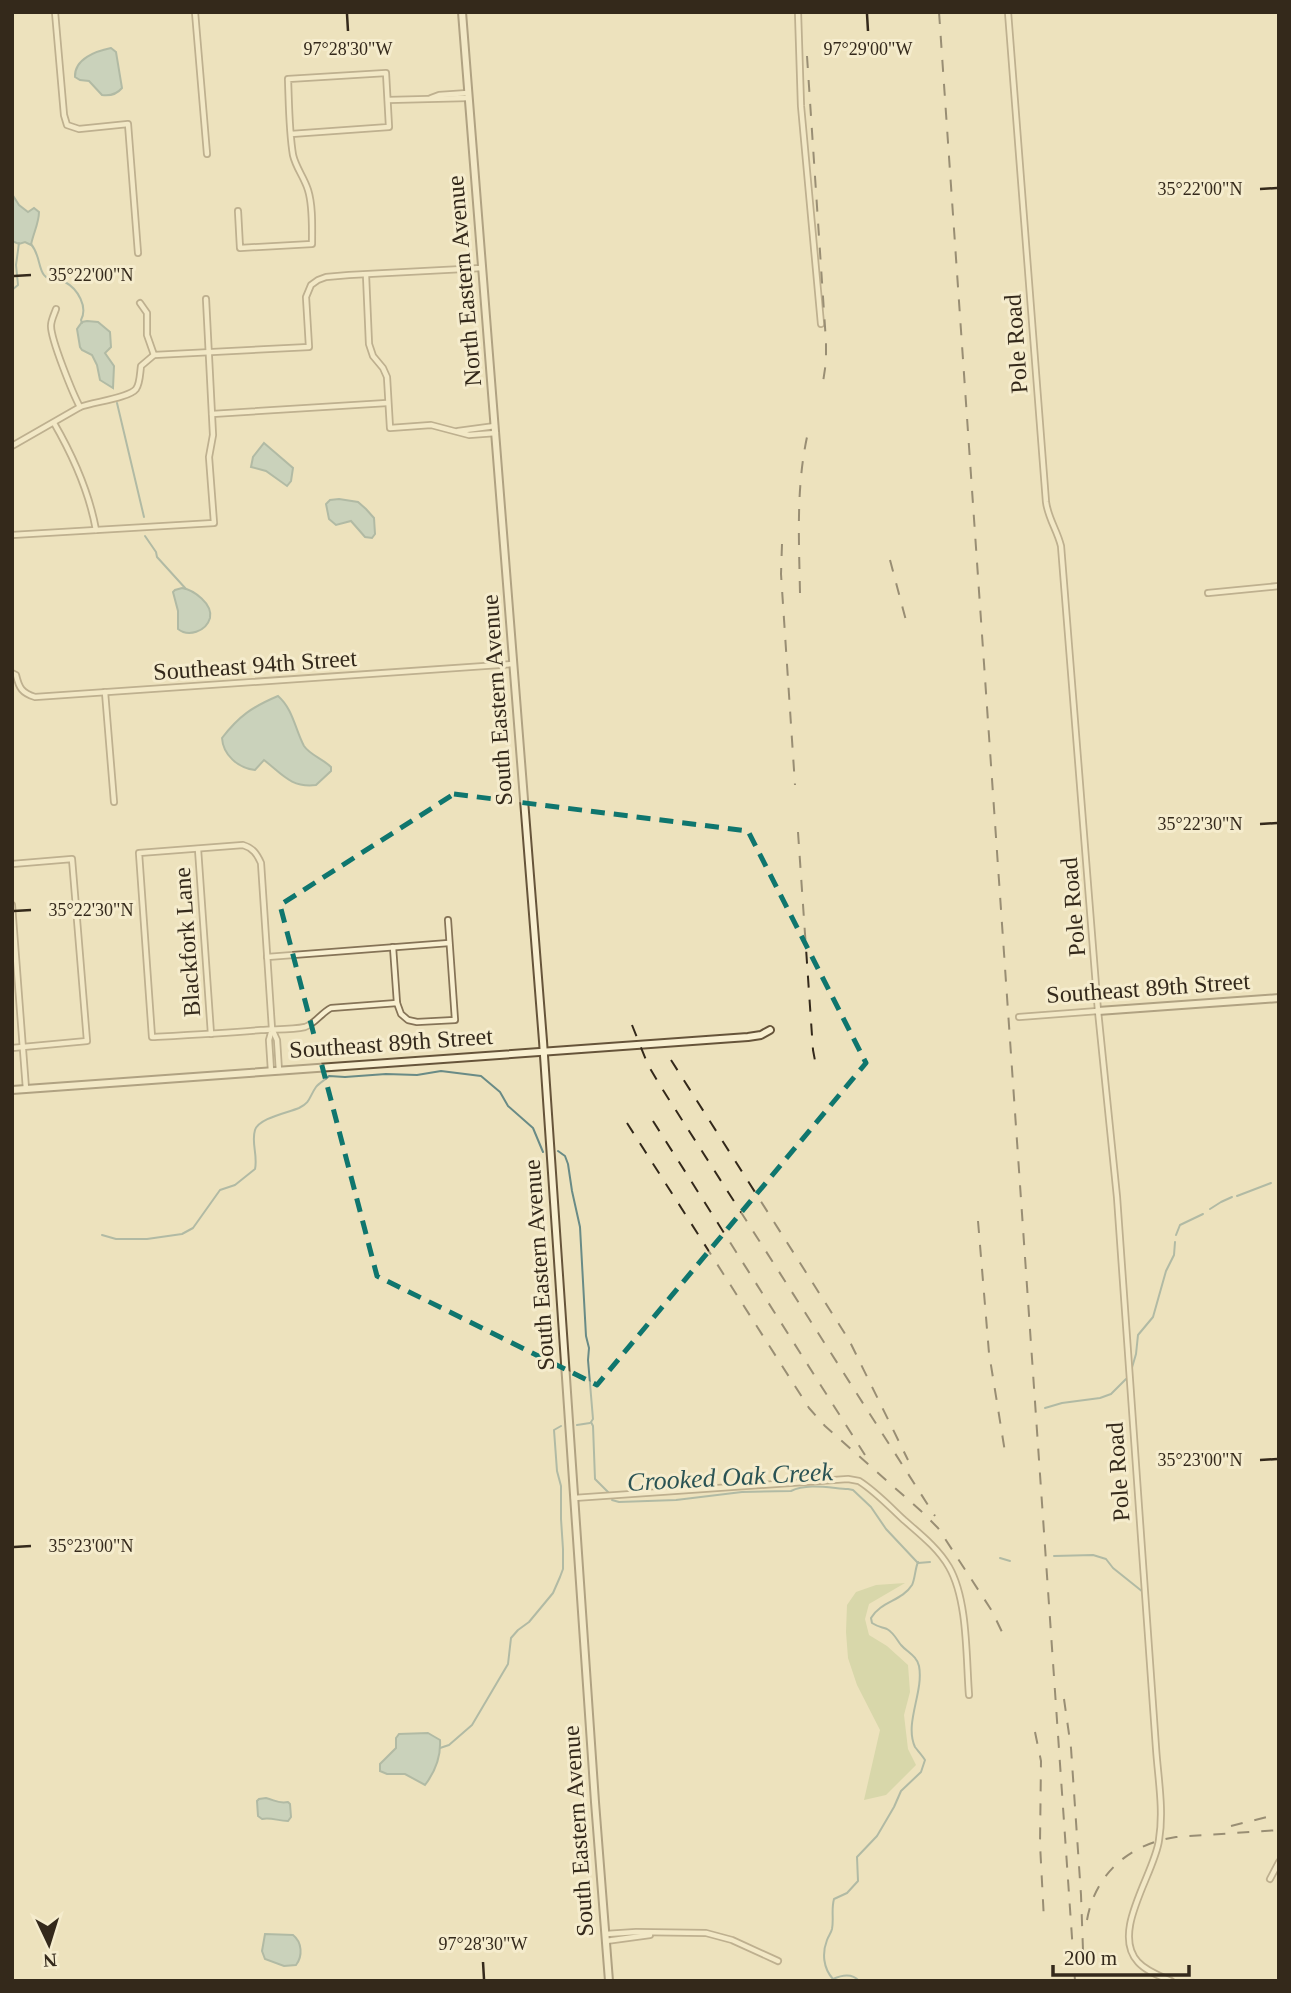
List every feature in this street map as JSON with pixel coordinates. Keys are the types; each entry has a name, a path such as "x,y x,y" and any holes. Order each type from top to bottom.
{"main road":[{"name":"North Eastern Avenue","path":"462,12 505,546"},
{"name":"South Eastern Avenue","path":"505,546 609,1981"},
{"name":"Southeast 89th Street","path":"1098,1011 1279,998"},
{"name":"Southeast 89th Street","path":"12,1090 748,1037 770,1030"}],"street":[{"path":"55,12 67,125 79,129 128,124 138,253"},
{"path":"195,12 206,154"},
{"path":"798,12 801,106 821,324"},
{"name":"Pole Road","path":"1008,12 1046,502 1061,546 1098,1011 1116,1192 1160,1821 1157,1850 1129,1930 1131,1951 1138,1962 1171,1981"},
{"path":"238,211 240,248 312,244 309,194 296,164 291,134 288,79 386,73 389,127 291,134"},
{"path":"388,100 438,100 468,95"},
{"path":"12,446 80,407 125,396 135,390 139,383 141,366 154,355 309,347 306,297 311,285 318,280 326,277 482,268"},
{"path":"366,275 369,344 373,356 387,377 390,428 432,425 469,435 495,430"},
{"path":"12,535 214,523 209,457 213,435 206,299"},
{"path":"140,303 147,313 147,335 154,355"},
{"path":"55,309 52,331 80,407"},
{"path":"212,414 387,403"},
{"path":"54,422 83,482 96,530"},
{"path":"1208,593 1279,586"},
{"name":"Southeast 94th Street","path":"12,673 16,675 22,692 35,697 513,664"},
{"path":"105,692 114,802"},
{"path":"275,1071 269,1040 272,1029 261,863 253,850 243,845 139,853 152,1037 211,1034 272,1029 307,1026 331,1008 397,1003"},
{"name":"Blackfork Lane","path":"198,849 211,1034"},
{"path":"12,864 72,859 87,1041 12,1048"},
{"path":"12,905 26,1089"},
{"path":"393,947 397,1003 401,1014 413,1021 456,1020 448,920"},
{"path":"267,957 449,943"},
{"name":"Southeast 89th Street","path":"1019,1017 1098,1011"},
{"path":"574,1498 848,1479 859,1481 926,1539 950,1568 962,1603 969,1695"},
{"path":"1270,1879 1279,1861"},
{"path":"606,1937 637,1938 657,1933 721,1936 778,1961"}],"highlighted area":[{"path":"454,794 748,831 866,1063 597,1385 377,1276 280,905"}],"green space":[{"path":"905,1583 869,1604 865,1619 869,1635 887,1646 908,1665 910,1692 904,1715 908,1749 916,1765 886,1795 864,1800 880,1730 857,1685 848,1658 847,1605 856,1592 876,1585"}],"water":[{"path":"111,48 116,52 122,88 113,94 102,95 89,81 75,77 76,71 78,65 87,57"},
{"path":"12,194 28,212 34,208 39,212 31,245 12,241"},
{"path":"82,322 98,322 110,332 111,347 105,353 114,366 113,388 100,380 92,355 80,347 77,329"},
{"path":"264,443 293,468 291,481 287,486 266,471 251,467 253,457"},
{"path":"330,500 358,502 374,518 375,534 372,538 365,537 351,521 336,525 329,519 326,504"},
{"path":"182,588 197,595 209,608 208,623 196,632 187,633 178,629 178,611 173,592"},
{"path":"278,696 290,713 304,746 331,767 331,771 316,785 293,782 264,760 255,770 243,767 232,760 225,750 222,738 234,724 253,708"},
{"path":"428,1733 440,1740 440,1746 437,1764 425,1785 405,1774 387,1774 380,1771 380,1764 396,1748 399,1734"},
{"path":"266,1798 290,1804 291,1817 288,1821 262,1819 258,1816 257,1801"},
{"path":"265,1934 293,1935 296,1938 300,1953 296,1965 284,1966 265,1959 262,1951"}],"waterway":[{"path":"12,290 18,285 16,265 19,243"},
{"path":"31,244 46,277 65,282 78,294 83,310 82,323"},
{"path":"117,403 144,517"},
{"path":"145,536 157,557 186,589"},
{"name":"Crooked Oak Creek","path":"102,1235 116,1239 147,1239 182,1234 193,1228 220,1190 235,1185 255,1169 254,1135 258,1126 268,1119 303,1106 317,1086 329,1076 417,1075 441,1071 481,1076 500,1092 508,1106 533,1128 543,1152"},
{"name":"Crooked Oak Creek","path":"558,1151 565,1156 568,1164 580,1227 595,1479 608,1492"},
{"path":"1237,1196 1271,1183"},
{"path":"1210,1209 1232,1197"},
{"path":"1176,1235 1180,1225 1203,1214"},
{"path":"1131,1371 1138,1335 1153,1317 1166,1271 1174,1255 1175,1242"},
{"path":"1045,1408 1100,1398 1111,1394 1126,1379"},
{"path":"577,1425 590,1423"},
{"path":"440,1748 449,1745 472,1725 508,1664 511,1638 529,1622 553,1593 560,1577 563,1569 561,1486 557,1471 554,1430 561,1426"},
{"name":"Crooked Oak Creek","path":"612,1500 676,1500 811,1487 853,1490 871,1507 886,1529 917,1562"},
{"path":"1054,1556 1093,1555 1106,1559 1143,1592"},
{"path":"1000,1558 1010,1561"},
{"name":"Crooked Oak Creek","path":"859,1981 847,1976 833,1979 825,1965 824,1950 832,1929 834,1899 847,1893 858,1881 857,1857 877,1836 901,1791 921,1772 925,1760 912,1738 920,1676 918,1663 892,1632 872,1623 871,1618 880,1608 908,1590 913,1583 918,1562"},
{"path":"918,1563 930,1562"}],"railway":[{"path":"939,12 1075,1981"},
{"path":"807,56 826,342 822,389"},
{"path":"800,593 800,495 807,437"},
{"path":"782,544 781,574 795,785"},
{"path":"890,560 908,628"},
{"path":"798,832 813,1050 817,1071"},
{"path":"632,1025 648,1065 661,1087 935,1516"},
{"path":"671,1060 849,1340 908,1460"},
{"path":"653,1121 865,1455"},
{"path":"627,1123 809,1408 825,1426 938,1528 992,1611 1002,1632"},
{"path":"978,1221 989,1353 1005,1452"},
{"path":"1064,1699 1071,1748 1083,1950"},
{"path":"1035,1732 1041,1761 1040,1844 1044,1920"},
{"path":"1231,1826 1279,1814"},
{"path":"1087,1920 1091,1904 1106,1875 1129,1854 1143,1846 1176,1837 1279,1830"}]}
